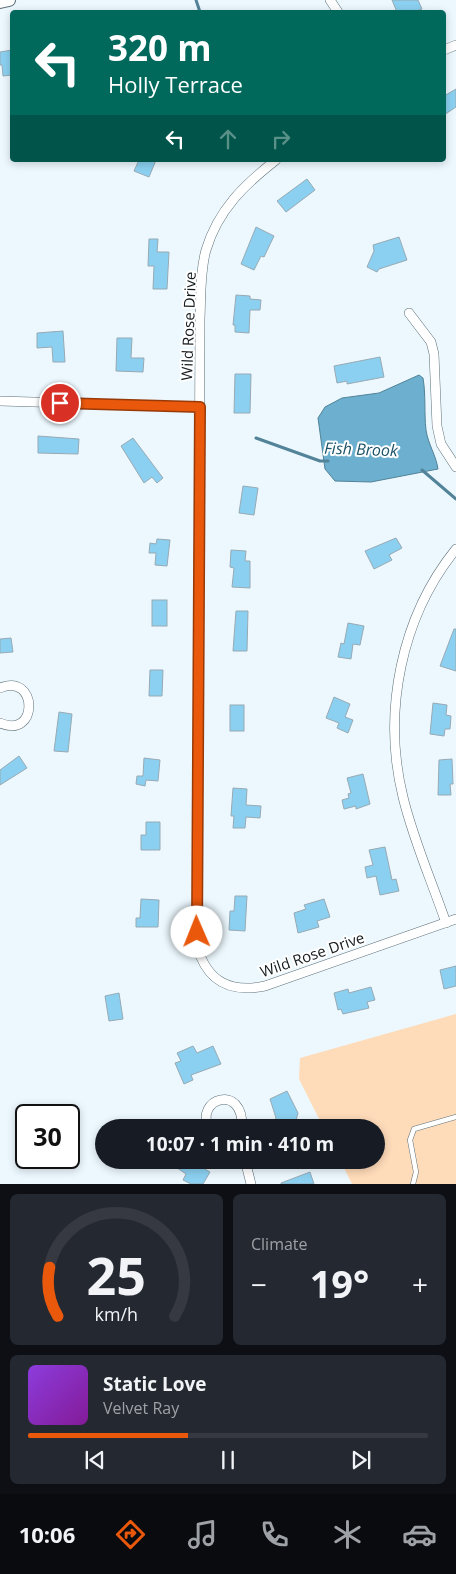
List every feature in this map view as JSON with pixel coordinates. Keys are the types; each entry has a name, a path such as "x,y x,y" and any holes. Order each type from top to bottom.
{"street":[{"name":"Wild Rose Drive","path":"274,162 235,195 214,232 206,251 200,320 196,917 201,959 209,972 219,981 238,988 251,989 265,986 456,919"},
{"path":"409,313 431,342 434,354 437,426 441,444 456,467"},
{"path":"0,402 200,407"},
{"path":"446,923 403,798 396,759 394,720 399,674 408,638 423,601 456,549"},
{"path":"0,688 13,686 21,689 27,695 30,708 27,716 18,724 9,726 0,723"},
{"path":"206,1119 207,1111 211,1104 222,1099 230,1100 240,1108 242,1119"},
{"path":"247,1169 251,1184"}],"lane":[{"path":"413,1184 416,1172 410,1140 414,1129 456,1117"}],"shaded area":[{"path":"456,1014 456,1184 352,1184 344,1169 385,1169 385,1119 319,1119 299,1079 300,1058"}],"water":[{"path":"419,375 423,378 424,384 427,435 438,469 371,482 335,481 325,469 318,418 325,407 342,398 379,393"}],"building":[{"path":"392,0 418,0 422,9 419,10 396,10"},
{"path":"10,50 10,75 3,76 2,65 0,65 0,52"},
{"path":"456,89 456,107 446,114 446,95"},
{"path":"138,162 155,162 149,177 134,171"},
{"path":"307,179 315,190 286,212 277,201"},
{"path":"256,227 274,236 264,257 261,256 254,270 241,264"},
{"path":"399,237 407,260 379,269 377,272 367,267 374,251 373,245"},
{"path":"149,239 158,239 157,252 169,252 167,289 153,289 154,266 148,266"},
{"path":"236,295 250,296 250,299 261,300 260,310 250,310 249,333 235,332 235,325 233,325"},
{"path":"63,331 65,362 53,362 52,347 37,348 37,333"},
{"path":"117,338 132,338 131,358 144,358 143,372 116,371"},
{"path":"380,357 384,377 347,384 347,381 337,383 334,366"},
{"path":"235,374 251,374 250,413 234,413"},
{"path":"38,436 79,439 78,454 38,453"},
{"path":"133,438 163,478 157,483 152,477 144,483 121,446"},
{"path":"243,486 258,488 254,515 239,513"},
{"path":"396,538 402,548 389,555 392,560 374,569 365,551"},
{"path":"157,539 170,540 167,566 155,565 156,553 149,553 150,543 156,544"},
{"path":"231,550 246,551 245,561 250,561 250,588 232,587 234,568 230,567"},
{"path":"152,600 167,600 167,626 152,626"},
{"path":"236,611 248,611 247,651 233,651"},
{"path":"348,623 364,626 360,645 353,644 351,659 338,657 341,643 344,644"},
{"path":"454,629 456,629 456,671 440,666"},
{"path":"11,638 13,652 0,653 0,639"},
{"path":"150,670 163,670 162,696 149,696"},
{"path":"334,697 350,704 345,717 353,720 348,733 337,728 339,723 326,718"},
{"path":"433,703 447,705 446,715 451,716 450,729 445,729 444,736 430,734"},
{"path":"230,705 244,705 244,731 230,731"},
{"path":"59,712 72,714 68,752 54,751"},
{"path":"19,756 27,768 0,785 0,770"},
{"path":"144,758 160,760 158,781 146,780 145,786 136,784 137,776 143,776"},
{"path":"452,759 453,784 450,784 451,795 438,795 439,760"},
{"path":"363,774 370,804 356,809 356,806 344,809 342,800 349,798 348,794 351,793 347,778"},
{"path":"233,788 247,789 246,805 261,806 260,818 246,817 245,828 233,828 234,816 231,816"},
{"path":"146,822 160,822 160,850 141,850 141,835 146,835"},
{"path":"385,847 392,880 396,879 399,891 380,895 376,876 367,878 365,867 373,865 369,850"},
{"path":"235,896 247,896 245,931 229,930 230,911 234,911"},
{"path":"141,899 159,900 158,927 136,927 136,918 140,918"},
{"path":"324,899 330,917 317,921 319,927 298,933 294,913 306,909 304,905"},
{"path":"456,966 456,986 444,989 440,970"},
{"path":"371,987 375,1000 367,1002 369,1008 343,1014 341,1009 338,1010 334,993 348,989 349,993"},
{"path":"119,993 123,1019 109,1021 105,996"},
{"path":"193,1046 197,1053 213,1046 221,1064 191,1075 193,1080 184,1084 175,1063 181,1061 177,1053"},
{"path":"287,1091 298,1113 296,1119 275,1119 270,1099"},
{"path":"179,1169 205,1169 210,1172 203,1184 191,1184 183,1180 186,1174"},
{"path":"310,1172 314,1184 281,1184 281,1183"}],"waterway":[{"name":"Fish Brook","path":"196,0 199,10"},
{"name":"Fish Brook","path":"256,438 320,461 328,461"},
{"name":"Fish Brook","path":"422,470 456,499"}],"route":[{"path":"60,403 200,407 197,932"}]}
